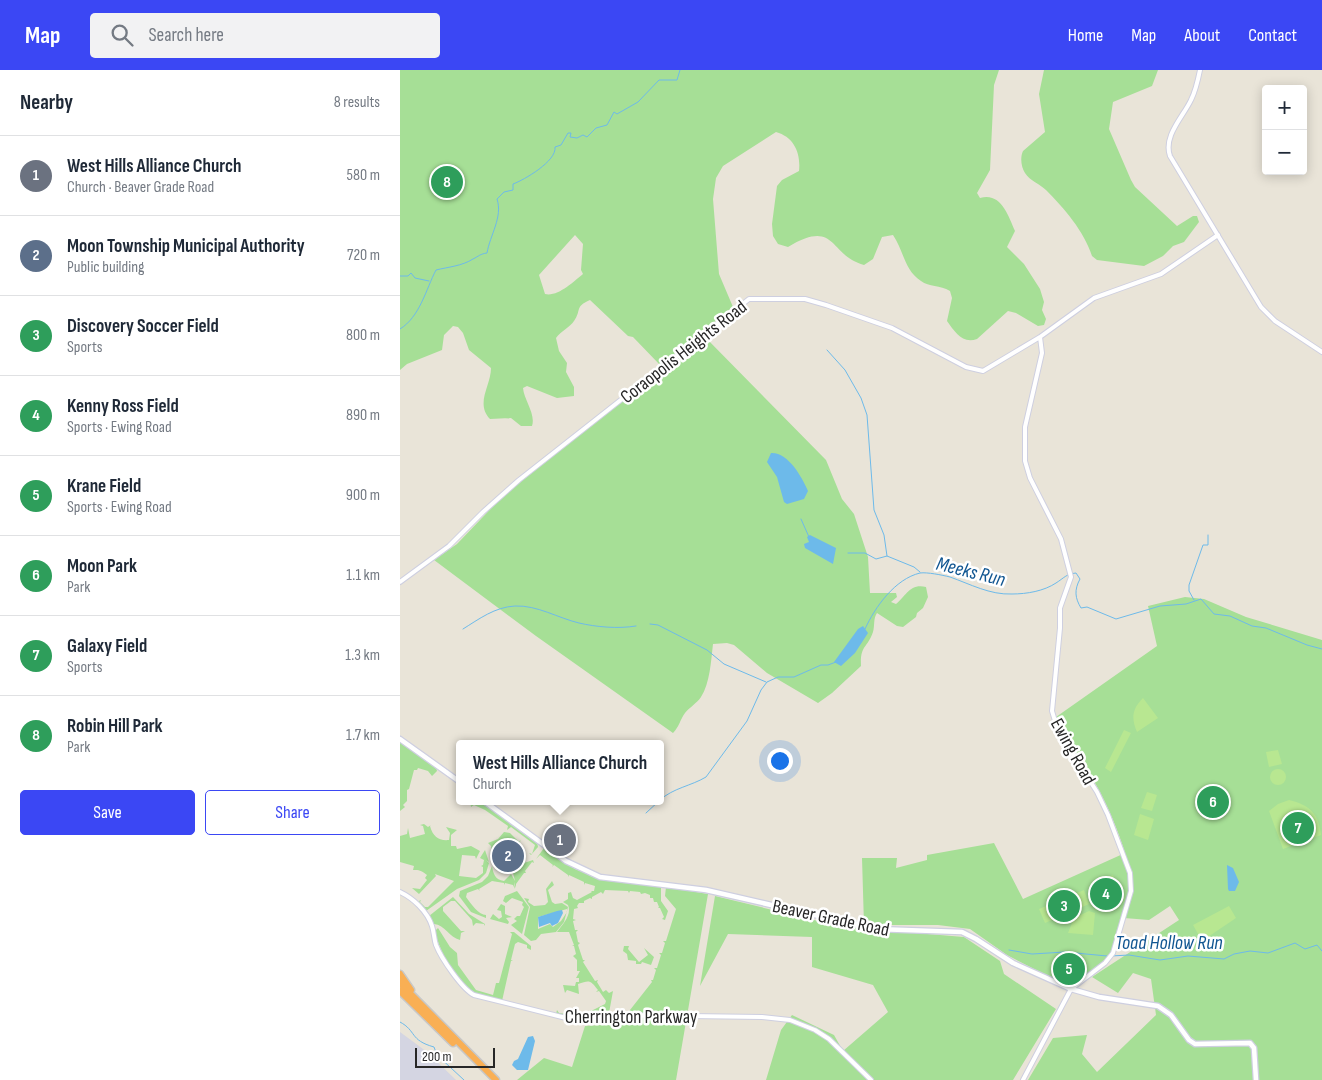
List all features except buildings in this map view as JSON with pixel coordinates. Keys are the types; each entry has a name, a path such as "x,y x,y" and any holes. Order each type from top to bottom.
{"highway":[{"path":"400,974 438,1021"},
{"path":"400,983 496,1080"},
{"path":"400,990 491,1080"}],"main road":[{"path":"400,739 456,779"},
{"name":"Beaver Grade Road","path":"489,805 566,861 600,877 706,890 876,929 962,932 1013,963 1071,990 1099,997 1158,1006 1171,1014 1188,1040 1194,1044 1250,1043 1254,1048 1256,1080"}],"street":[{"path":"1200,70 1193,97 1170,138 1168,151 1268,315 1310,346 1322,352"},
{"name":"Coraopolis Heights Road","path":"400,582 449,546 512,485 750,299 805,299 826,305 892,328 978,371 995,366 1040,337 1094,298 1161,274 1218,235"},
{"name":"Ewing Road","path":"1023,1080 1071,990 1105,963 1113,953 1129,901 1131,882 1117,837 1103,802 1058,731 1052,711 1051,695 1060,628 1060,608 1071,577 1061,539 1030,478 1024,461 1025,427 1042,353 1040,337"},
{"name":"Cherrington Parkway","path":"400,892 415,901 426,914 432,924 438,949 465,988 474,995 569,1019 616,1015 762,1017 790,1020 818,1031 832,1041 871,1080"}],"shaded area":[{"path":"400,1032 427,1052 456,1080 400,1080"}],"green space":[{"path":"400,70 999,70 994,85 990,170 977,193 980,198 993,198 1003,206 1015,231 1007,247 1024,264 1040,289 1044,302 1042,310 1046,319 1044,325 1038,326 1016,313 1008,311 977,339 967,340 959,336 947,321 952,298 950,291 924,283 915,277 893,235 882,237 873,259 864,265 852,260 824,237 815,236 804,239 788,247 778,244 773,236 772,224 777,186 782,180 799,171 799,158 792,142 776,132 723,166 716,178 713,199 719,274 733,307 660,365 633,337 628,336 590,300 580,307 574,321 556,338 559,351 567,363 566,372 574,387 574,396 557,398 527,386 523,388 531,412 532,426 521,426 511,418 490,419 484,407 484,401 491,368 469,350 463,333 458,327 453,326 444,335 442,350 407,364 400,370","holes":["575,235 583,244 581,270 583,274 560,291 545,294 539,275"]},
{"path":"1044,70 1158,70 1152,86 1113,102 1109,129 1135,187 1177,226 1193,216 1197,216 1199,222 1184,242 1173,246 1163,256 1144,266 1097,260 1092,256 1073,220 1046,190 1027,176 1022,165 1021,156 1023,151 1045,132 1039,94"},
{"path":"705,337 826,460 842,499 854,514 868,557 870,593 896,593 897,597 891,602 896,604 909,591 921,586 926,587 928,597 916,617 903,627 897,626 877,613 873,632 863,650 861,666 832,693 818,703 767,673 734,645 727,643 713,644 710,672 704,691 685,713 673,733 536,636 434,560 457,544 504,495"},
{"path":"1185,597 1204,599 1246,617 1322,640 1322,1080 1028,1080 1053,1038 1087,1035 1082,1054 1097,1072 1156,1015 1151,979 1133,973 1118,993 1092,977 1179,920 1170,906 1149,920 1124,918 1111,952 1099,966 1069,987 1007,955 970,929 938,925 864,925 862,858 897,858 896,868 927,860 927,855 994,843 1023,899 1125,853 1112,817 1099,791 1068,741 1054,714 1056,717 1157,646 1148,606"},
{"path":"1143,698 1158,718 1137,732 1133,718 1137,706"},
{"path":"1124,730 1131,733 1111,772 1105,768"},
{"path":"400,741 436,767 437,771 432,776 428,771 418,768 414,770 409,789 407,790 407,801 403,805 405,807 400,811"},
{"path":"1278,750 1282,764 1269,767 1266,752"},
{"path":"1275,769 1281,769 1286,774 1284,783 1275,785 1270,780 1270,774"},
{"path":"1147,792 1157,795 1152,811 1141,808"},
{"path":"1289,800 1303,805 1316,816 1321,835 1283,849 1269,811 1278,804"},
{"path":"474,805 486,805 537,842 538,847 532,854 535,845 511,827 507,830 508,826 485,810"},
{"path":"1140,814 1154,819 1148,840 1134,835"},
{"path":"424,824 428,827 431,825 431,830 435,836 442,840 449,840 450,833 446,827 457,830 451,835 451,846 456,846 457,849 471,846 480,851 476,859 475,856 462,855 459,876 476,878 483,873 483,867 481,866 484,860 480,858 485,850 489,862 486,860 489,863 486,873 479,880 457,889 426,911 419,901 421,900 420,902 425,907 428,907 454,881 435,874 436,876 419,894 412,888 420,889 427,880 425,878 427,875 413,870 414,866 400,862 400,836 407,834 408,828 410,838 425,834 423,826 420,825"},
{"path":"504,832 510,833 519,842 521,840 510,861 513,849 506,847 505,857 502,854 503,859 492,853 491,846 488,843 498,839"},
{"path":"544,848 575,869 600,879 658,885 661,887 661,901 668,911 665,920 662,919 664,917 660,908 658,908 657,902 650,898 650,895 641,894 640,892 630,891 629,893 628,891 605,890 603,894 601,892 592,897 592,899 584,901 584,903 579,903 578,908 574,909 573,919 576,920 573,921 575,930 578,930 576,932 578,942 580,943 578,945 583,960 585,960 583,962 595,981 598,980 597,982 603,992 606,990 609,993 613,991 609,1013 577,1018 556,1014 557,1010 559,1013 574,1015 575,1012 576,1015 590,1012 590,1010 605,1004 606,1001 599,991 596,992 598,990 590,982 578,984 579,994 567,990 565,993 563,985 575,986 576,982 579,982 579,978 576,978 580,971 577,971 577,960 573,956 576,954 569,932 557,932 569,912 568,905 563,902 568,899 568,893 571,892 573,898 577,900 594,891 595,886 585,883 584,885 584,882 569,875 568,877 568,875 554,865 552,867 553,865 540,855 536,859"},
{"path":"533,860 534,863 532,862 525,871 526,873 516,884 516,888 514,882 515,889 513,885 505,883 504,885 504,883 492,881 479,889 480,891 478,889 467,893 466,897 470,903 483,915 486,915 486,918 471,912 459,896 460,891 482,882 488,876 492,866 494,874 498,879 504,881 511,874 515,881 513,873 518,871 521,864"},
{"path":"1113,875 1121,902 1096,910 1093,899 1098,884"},
{"path":"552,881 554,885 548,890 552,902 555,904 562,903 568,907 567,911 567,909 538,917 538,929 550,924 553,927 561,921 566,913 564,922 556,932 541,934 536,940 531,941 524,935 530,907 524,898 529,899 528,902 534,906 545,905 548,902 546,889"},
{"path":"666,887 708,894 676,1080 517,1080 544,1058 572,1067 585,1026 619,1024 652,982 651,980 653,980 656,970 654,968 657,968 661,955 659,953 662,953 665,943 663,941 666,941 676,909 665,896"},
{"path":"1084,890 1089,904 1045,923 1039,909"},
{"path":"517,891 529,907 522,934 511,925 517,921 514,919 517,916 520,916 524,907 522,905 523,902 512,898 506,903 503,901 505,896"},
{"path":"715,896 843,927 964,937 1000,961 1004,974 1056,1009 1013,1080 766,1080 781,1030 792,1015 834,1035 843,1051 888,1012 873,985 812,967 812,937 728,934 700,986"},
{"path":"453,897 469,914 485,924 484,926 484,924 476,923 473,926 472,920 455,901 451,901 443,907 443,911 461,931 465,931 461,933 460,940 441,926 434,924 429,916"},
{"path":"501,904 505,906 505,914 512,917 506,918 509,922 508,924 490,919 493,914 499,919 502,917 501,911 497,910"},
{"path":"1229,906 1236,918 1202,941 1193,925"},
{"path":"1089,911 1095,913 1093,935 1068,933 1074,918"},
{"path":"438,928 450,947 457,953 458,965 476,990 493,995 496,983 499,983 512,934 510,932 514,932 531,946 531,950 527,948 527,945 518,942 515,944 511,960 513,961 511,961 502,1001 478,995 462,983 440,947 435,931"},
{"path":"624,946 629,946 628,949 639,962 648,955 644,948 654,957 651,965 642,962 641,964 636,964 636,961 628,960 627,954 623,951"},
{"path":"1081,959 1079,971 1075,976 1065,983 1061,981 1055,960"}],"water":[{"path":"771,453 783,457 794,466 808,491 804,499 787,504 784,502 777,477 767,462"},
{"path":"810,535 836,548 833,564 805,548 804,544 809,542 807,537"},
{"path":"863,626 868,633 855,653 841,666 834,662 858,629"},
{"path":"1227,865 1233,868 1239,882 1235,891 1229,891 1228,889"},
{"path":"562,910 563,913 558,923 552,926 550,923 539,927 538,917"},
{"path":"533,1036 535,1041 528,1070 517,1070 512,1065 518,1059 528,1037"}],"waterway":[{"path":"400,329 407,324 418,310 436,270 455,266 487,253 497,219 497,199 504,192 513,190 513,184 532,174 545,164 551,158 555,147 561,145 568,133 571,133 570,137 577,138 583,135 587,137 596,128 607,125 614,112 617,114 638,102 659,80 677,80 680,70"},
{"path":"400,276 408,276 411,273 415,278 429,281"},
{"path":"827,350 845,370 861,398 867,415 874,510 884,535 887,556"},
{"path":"801,519 809,537"},
{"path":"1194,600 1189,591 1189,585 1203,545 1208,545 1208,535"},
{"path":"848,553 865,553 876,559 887,556 914,567 920,572"},
{"name":"Meeks Run","path":"865,629 874,612 887,595 902,581 920,573 947,576 988,591 1004,594 1029,593 1041,590 1051,586 1067,575 1076,573 1080,579 1076,594 1081,608 1087,607 1116,619 1160,606 1186,604 1201,599 1214,614 1230,616 1252,626 1266,628 1307,645 1322,649"},
{"path":"463,629 494,611 515,606 547,612 571,621 593,626 636,626"},
{"path":"650,624 658,625 707,650 724,664 766,682"},
{"name":"Meeks Run","path":"664,797 706,777 747,721 761,690 767,682 778,677 794,677 821,665 836,662"},
{"name":"Meeks Run","path":"646,813 655,805"},
{"name":"Toad Hollow Run","path":"1111,956 1129,955 1160,960 1188,956 1224,959 1234,954 1250,951 1268,953 1295,943 1305,949 1317,945 1322,951"},
{"name":"Toad Hollow Run","path":"1009,950 1032,954 1065,952 1107,956"},
{"path":"400,1022 421,1041 434,1047 437,1055 464,1080"}],"place":[{"name":"Robin Hill Park","path":"447,182"},
{"name":"Moon Park","path":"1213,802"},
{"name":"Galaxy Field","path":"1298,828"},
{"name":"West Hills Alliance Church","path":"560,840"},
{"name":"Moon Township Municipal Authority","path":"508,856"},
{"name":"Kenny Ross Field","path":"1106,894"},
{"name":"Discovery Soccer Field","path":"1064,906"},
{"name":"Krane Field","path":"1069,969"}]}
